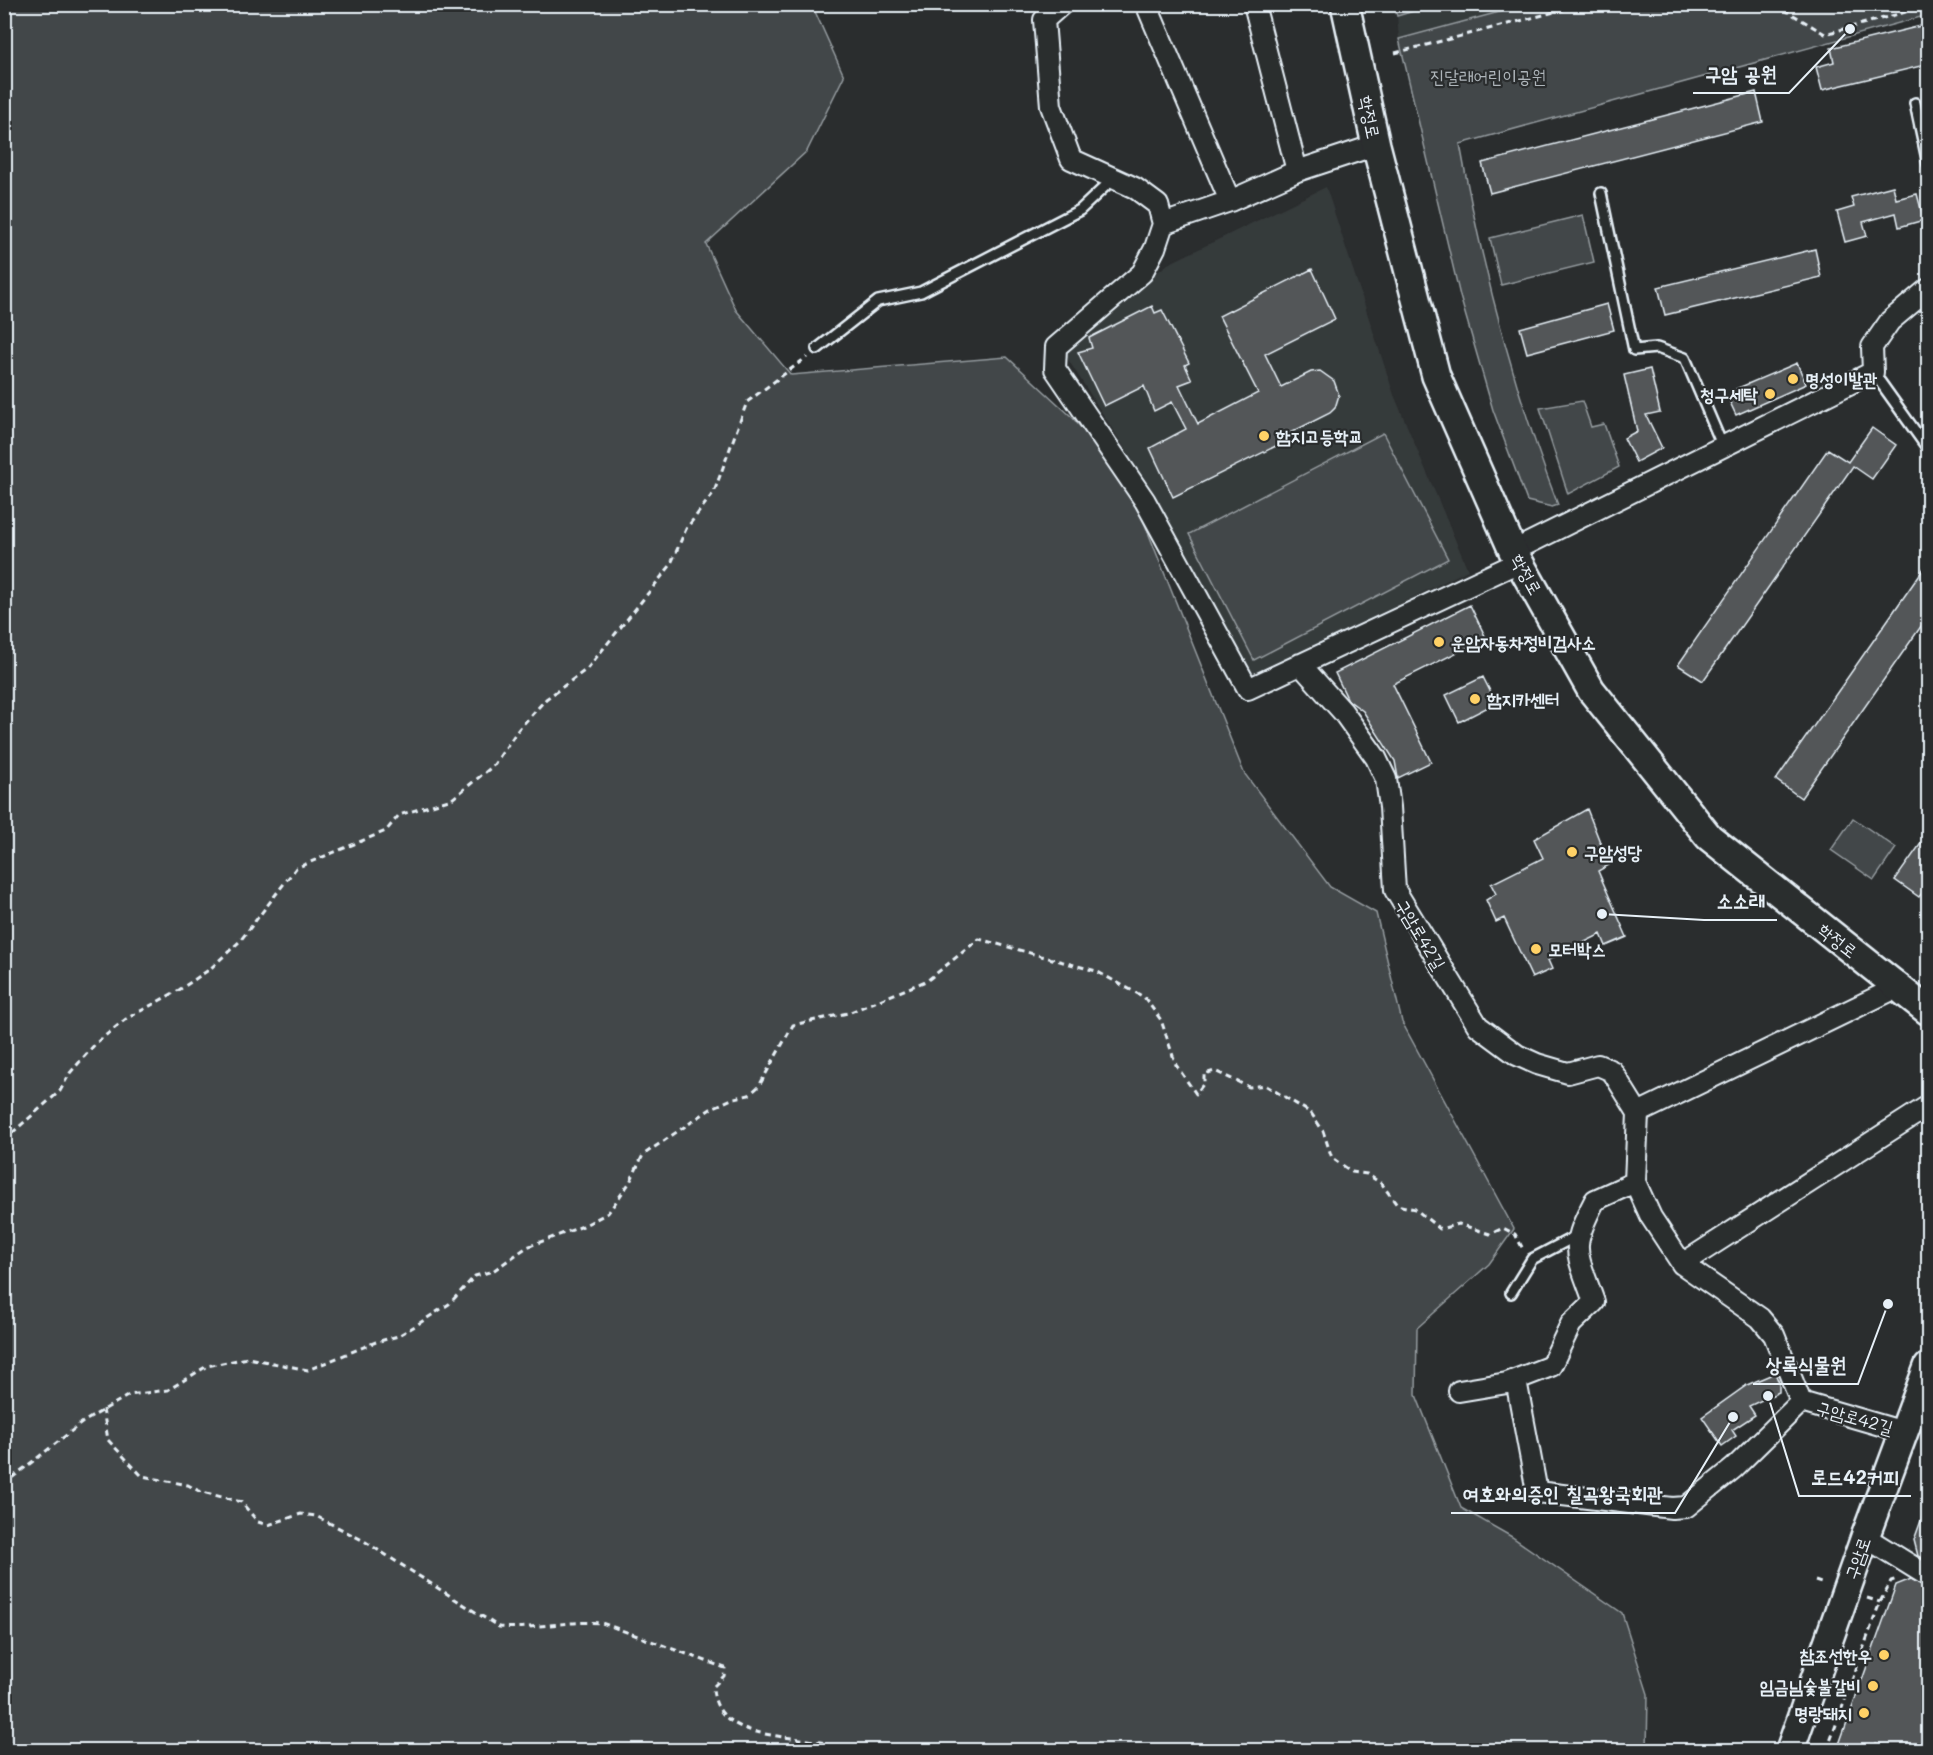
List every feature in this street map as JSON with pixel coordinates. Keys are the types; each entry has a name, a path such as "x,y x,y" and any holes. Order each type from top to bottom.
{"main road":[{"name":"학정로","path":"1345,4 1376,145 1436,376 1516,556 1591,690 1709,837 1929,1011"},
{"name":"구암로","path":"1790,1750 1865,1537 1929,1367"}],"street":[{"path":"1062,4 1041,12 1051,106 1071,159 1135,188 1158,205 1163,224 1155,248 1142,273 1056,347 1055,369 1144,501 1248,689 1516,556 1723,447 1873,372 1872,347 1890,321 1929,289"},
{"path":"1146,4 1230,201"},
{"path":"1254,4 1297,171"},
{"path":"1163,224 1230,201 1297,171 1376,145"},
{"name":"구암로42길","path":"1300,664 1343,712 1376,758 1386,780 1390,807 1395,890 1478,1026 1517,1055 1537,1064 1568,1073 1598,1065 1612,1071 1638,1113"},
{"path":"1459,1391 1516,1380 1551,1366 1571,1324 1594,1302 1575,1250 1578,1235 1595,1200 1635,1182 1638,1113 1898,987"},
{"path":"1682,1264 1929,1106"},
{"name":"구암로42길","path":"1635,1182 1651,1217 1682,1264 1760,1318 1774,1335 1801,1402 1904,1432"},
{"path":"1516,1380 1538,1492 1672,1508 1686,1507 1734,1468 1801,1402"},
{"path":"1865,1537 1929,1576"}],"lane":[{"path":"1915,103 1929,164"},
{"path":"817,349 878,301 921,292 1080,210 1114,178"},
{"path":"1601,193 1634,350 1657,348 1685,358 1723,447"},
{"path":"1873,372 1929,449"},
{"path":"1511,1293 1532,1259 1578,1235"}],"path":[{"path":"1395,53 1586,4"},
{"path":"1775,4 1825,34 1929,6"},
{"path":"4,1140 60,1092 70,1072 96,1043 126,1019 202,975 232,948 296,868 386,831 399,815 452,799 493,766 518,730 546,699 587,669 670,566 686,529 714,492 747,402 817,349"},
{"path":"4,1484 103,1409 129,1395 168,1390 207,1366 248,1358 308,1370 376,1342 398,1336 449,1304 475,1276 493,1271 527,1247 583,1226 608,1213 630,1182 643,1155 712,1108 734,1098 749,1095 759,1086 794,1025 848,1013 928,980 979,939 1096,971 1144,997 1161,1020 1176,1065 1196,1094 1204,1083 1204,1074 1215,1071 1249,1087 1265,1085 1311,1113 1323,1131 1332,1158 1353,1172 1367,1174 1382,1184 1397,1204 1415,1209 1440,1229 1459,1224 1490,1234 1503,1228 1515,1234 1526,1254 1532,1259"},
{"path":"103,1409 108,1440 142,1476 157,1481 188,1485 200,1491 241,1502 258,1522 268,1525 301,1514 316,1516 364,1541 499,1627 522,1629 585,1622 602,1623 725,1668 724,1676 712,1687 713,1694 726,1718 739,1727 768,1735 825,1743 832,1750"},
{"path":"1827,1750 1880,1602 1892,1581 1899,1578"}],"shaded area":[{"path":"1437,5 1529,5 1399,39 1397,16"},
{"name":"함지고등학교","path":"1326,187 1394,395 1468,570 1248,680 1143,477 1060,347 1168,264"}],"green space":[{"path":"1394,4 1437,4 1397,16 1394,5"},
{"name":"진달래어린이공원","path":"1529,4 1928,5 1928,15 1460,144 1478,236 1500,327 1527,417 1558,505 1552,507 1527,501 1493,410 1460,296 1399,39"},
{"path":"5,5 812,5 844,76 807,151 706,244 736,310 791,375 1007,357 1073,418 1130,487 1244,773 1330,887 1376,913 1402,1022 1514,1229 1489,1264 1417,1328 1416,1395 1461,1508 1512,1537 1622,1613 1648,1694 1647,1750 5,1750"},
{"path":"1583,215 1594,262 1501,285 1490,238"},
{"path":"1582,401 1591,427 1604,424 1619,467 1568,494 1540,408"},
{"path":"1383,433 1448,559 1254,660 1189,534"},
{"path":"1853,818 1896,848 1874,880 1831,850"}],"building":[{"path":"1929,24 1929,64 1822,90 1816,67 1834,62 1831,48"},
{"path":"1756,92 1763,122 1490,193 1482,163"},
{"path":"1893,186 1896,199 1917,194 1924,220 1899,227 1896,213 1863,222 1867,236 1845,242 1837,212 1854,207 1851,197"},
{"path":"1815,249 1821,277 1665,315 1658,287"},
{"path":"1312,269 1335,319 1265,354 1281,387 1311,372 1320,371 1334,381 1339,395 1335,408 1330,413 1292,432 1283,439 1284,442 1173,497 1150,448 1186,429 1172,402 1154,411 1144,386 1104,406 1078,352 1092,348 1089,338 1152,306 1155,313 1162,310 1189,363 1185,365 1192,380 1179,385 1198,424 1258,393 1219,316"},
{"path":"1607,304 1614,330 1527,353 1520,328"},
{"path":"1797,363 1806,384 1736,415 1728,398 1738,394 1736,389"},
{"path":"1650,369 1660,412 1646,415 1662,448 1636,462 1624,438 1637,431 1624,375"},
{"path":"1872,428 1896,445 1872,479 1853,466 1703,681 1678,665 1828,449 1848,462"},
{"path":"1929,561 1929,615 1801,798 1776,780"},
{"path":"1470,605 1486,638 1393,684 1431,762 1398,778 1395,761 1363,711 1348,700 1335,673"},
{"path":"1483,677 1496,703 1459,722 1446,695"},
{"path":"1587,809 1609,865 1598,871 1627,937 1606,946 1601,934 1548,960 1552,969 1532,978 1504,918 1496,922 1486,900 1496,894 1491,884 1543,858 1534,839"},
{"path":"1929,832 1929,884 1919,897 1895,880"},
{"path":"1775,1373 1779,1383 1779,1392 1749,1406 1755,1415 1732,1430 1736,1436 1722,1446 1702,1417 1747,1385"},
{"path":"1927,1504 1929,1504 1929,1562 1918,1556 1914,1540"},
{"path":"1911,1579 1929,1588 1929,1737 1924,1750 1898,1750 1876,1743 1873,1750 1837,1750 1896,1585"}],"place":[{"name":"구암 공원","path":"1850,29"},
{"name":"명성이발관","path":"1793,379"},
{"name":"청구세탁","path":"1770,394"},
{"name":"함지고등학교","path":"1264,436"},
{"name":"운암자동차정비검사소","path":"1439,642"},
{"name":"함지카센터","path":"1475,699"},
{"name":"구암성당","path":"1572,852"},
{"name":"소소래","path":"1602,914"},
{"name":"모터박스","path":"1536,949"},
{"name":"상록식물원","path":"1888,1304"},
{"name":"로드42커피","path":"1768,1396"},
{"name":"여호와의증인 칠곡왕국회관","path":"1733,1417"},
{"name":"참조선한우","path":"1884,1655"},
{"name":"임금님숯불갈비","path":"1873,1686"},
{"name":"명랑돼지","path":"1864,1713"}]}
